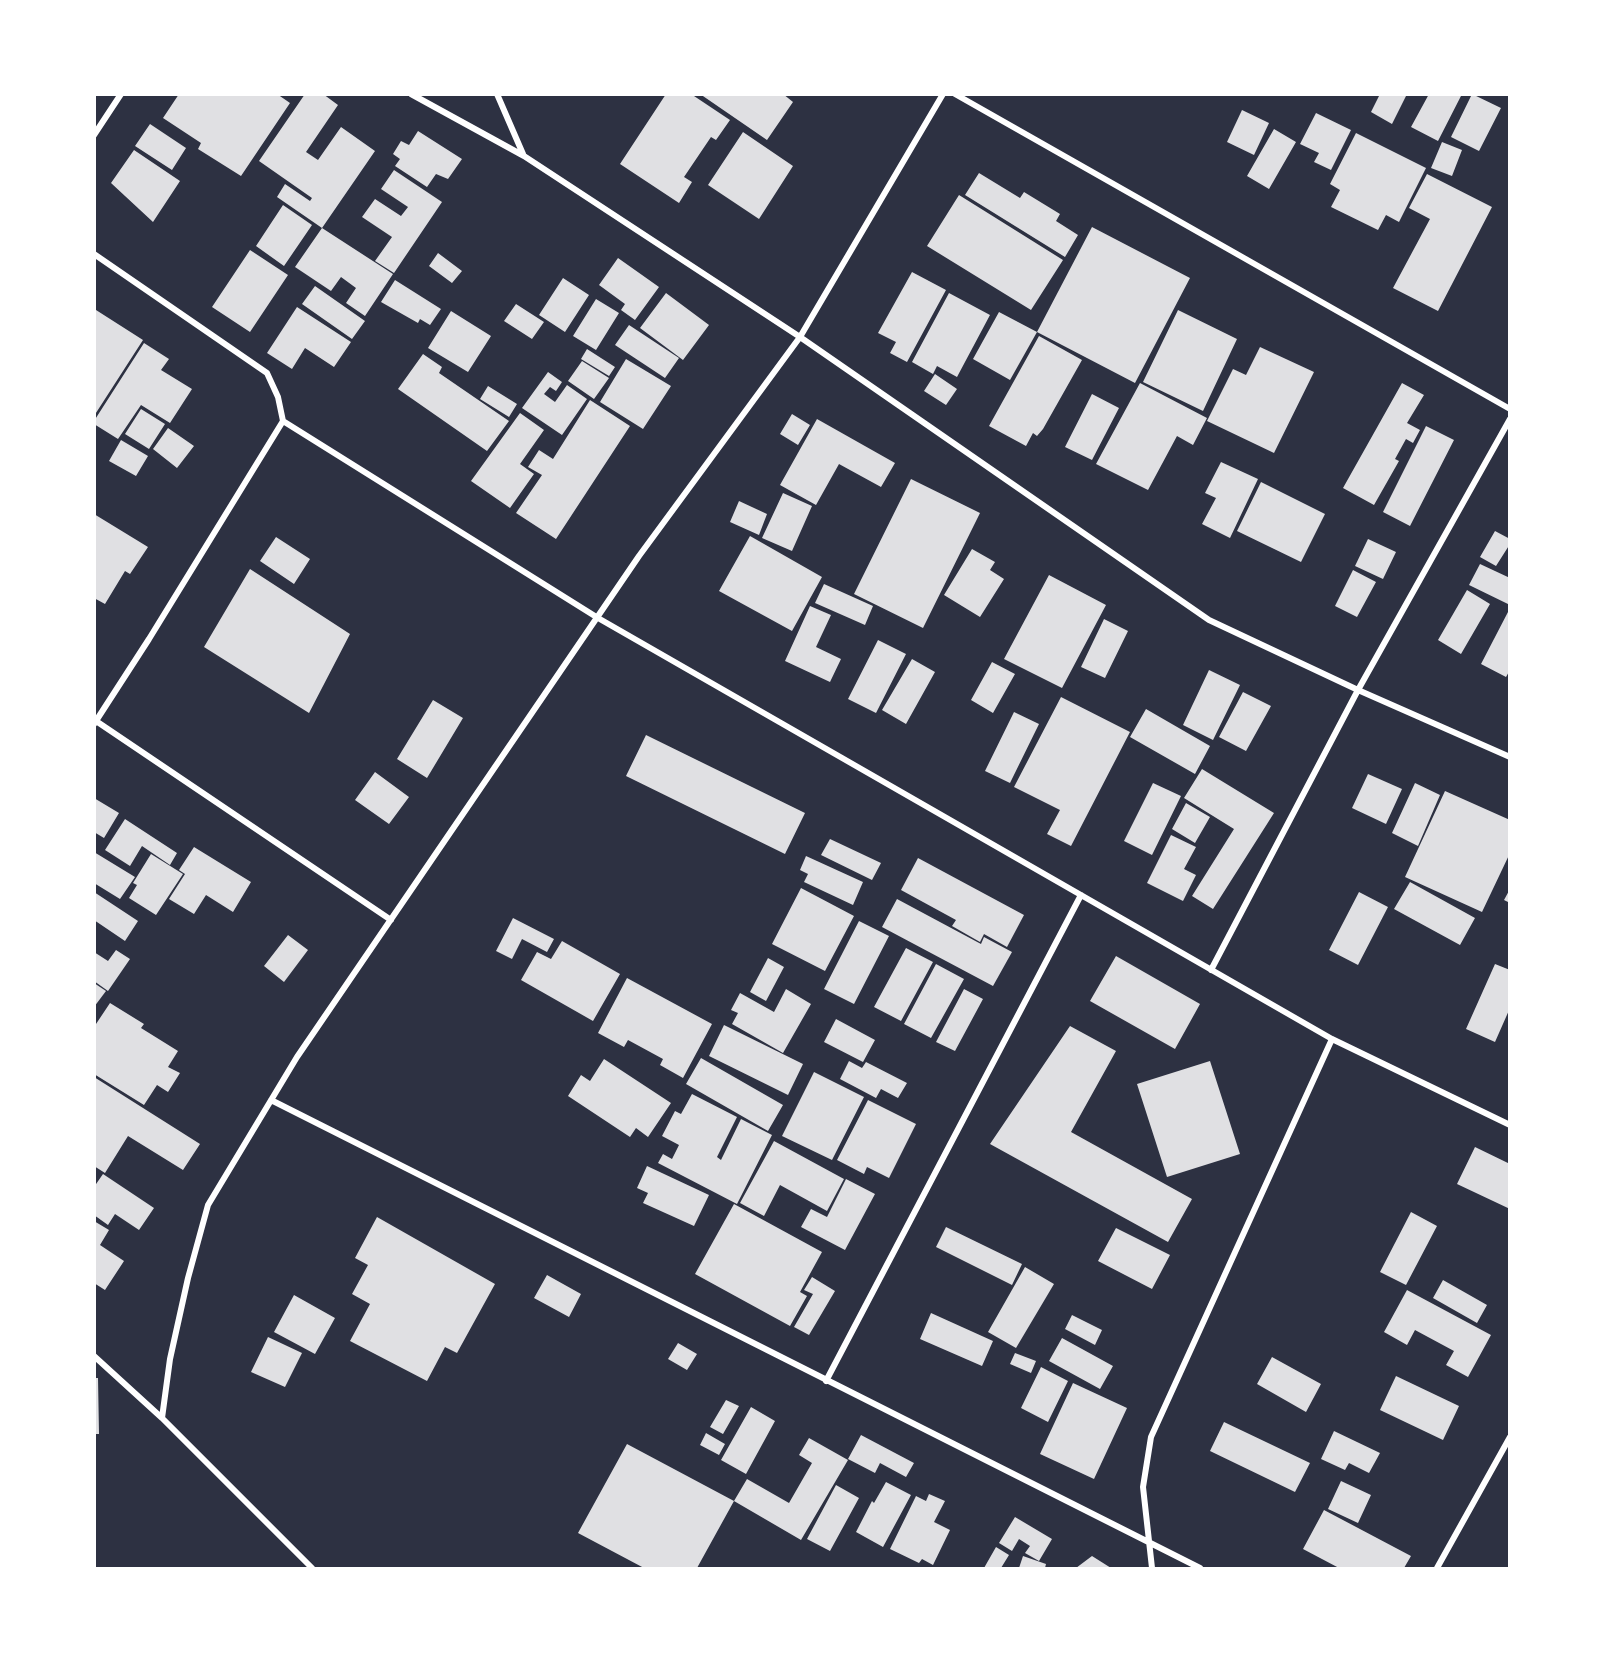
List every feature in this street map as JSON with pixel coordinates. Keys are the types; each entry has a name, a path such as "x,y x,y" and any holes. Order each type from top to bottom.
{"street":[{"path":"94,135 121,94"},
{"path":"411,94 524,156 800,337 1209,620 1509,757"},
{"path":"497,94 524,156"},
{"path":"162,1418 170,1359 188,1278 208,1205 297,1057 639,556 800,337 944,94"},
{"path":"956,94 1509,409"},
{"path":"94,254 267,373 278,397 283,421 149,639 95,722 391,920"},
{"path":"1211,970 1359,690 1509,419"},
{"path":"283,421 598,618 1332,1039 1509,1125"},
{"path":"826,1381 1081,895"},
{"path":"1152,1569 1143,1487 1151,1437 1332,1039"},
{"path":"271,1100 1200,1569"},
{"path":"94,1356 162,1418 312,1569"},
{"path":"1437,1569 1509,1437"}],"building":[{"path":"179,94 277,94 290,103 241,176 198,149 201,143 163,118"},
{"path":"305,94 323,94 338,105 306,152 318,160 341,127 375,151 322,228 277,197 285,184 310,201 312,198 259,161"},
{"path":"666,94 691,94 730,120 716,140 711,137 684,177 692,182 679,203 620,164"},
{"path":"700,94 783,94 793,102 767,140"},
{"path":"1380,94 1407,94 1392,124 1371,112"},
{"path":"1429,94 1462,94 1438,141 1411,127"},
{"path":"1472,94 1501,108 1479,151 1451,137"},
{"path":"1242,110 1269,123 1254,155 1227,142"},
{"path":"1316,113 1351,130 1331,170 1314,162 1319,153 1300,144"},
{"path":"150,124 186,148 172,170 135,146"},
{"path":"1274,129 1296,142 1269,189 1247,176"},
{"path":"418,131 462,159 448,179 436,174 427,187 395,166 400,159 393,154 401,141 409,145"},
{"path":"743,132 793,166 759,219 708,185"},
{"path":"1356,133 1426,168 1399,222 1386,215 1378,230 1331,207 1340,190 1330,184"},
{"path":"1442,142 1462,150 1452,176 1431,168"},
{"path":"134,150 180,181 153,222 111,183"},
{"path":"394,170 442,202 394,273 375,261 392,237 362,217 375,199 401,216 408,207 381,189"},
{"path":"979,173 1020,198 1024,192 1060,214 1056,221 1078,235 1065,257 965,195"},
{"path":"1427,174 1492,207 1438,311 1393,288 1430,219 1409,208"},
{"path":"959,195 1063,260 1031,310 927,246"},
{"path":"283,205 312,225 284,266 256,246"},
{"path":"1092,227 1190,278 1135,383 1037,332"},
{"path":"322,228 393,274 365,316 346,303 356,288 341,277 331,291 295,267"},
{"path":"250,250 288,275 250,332 212,307"},
{"path":"438,253 462,271 452,283 429,266"},
{"path":"618,258 659,287 635,320 621,310 625,304 599,285"},
{"path":"912,272 946,290 907,362 890,353 896,342 878,333"},
{"path":"563,278 589,295 565,332 539,315"},
{"path":"395,280 441,309 430,325 420,319 418,323 381,302"},
{"path":"315,286 365,321 352,339 302,304"},
{"path":"666,293 709,325 683,360 640,328"},
{"path":"949,293 990,315 957,377 937,366 933,374 912,362"},
{"path":"596,299 619,313 596,350 573,336"},
{"path":"516,304 544,322 532,339 504,321"},
{"path":"297,307 351,342 334,367 305,348 292,369 267,353"},
{"path":"96,310 143,340 94,416 94,313"},
{"path":"1178,310 1237,339 1203,411 1143,382"},
{"path":"451,311 491,336 468,372 428,348"},
{"path":"999,312 1037,332 1010,380 973,359"},
{"path":"629,325 679,358 665,378 615,345"},
{"path":"1039,336 1082,360 1043,429 1037,436 1033,433 1026,446 989,426"},
{"path":"144,343 169,359 161,370 192,389 170,423 141,405 118,439 94,424 94,421"},
{"path":"1260,347 1314,372 1274,453 1207,421 1233,369 1246,375"},
{"path":"587,349 615,367 609,376 581,359"},
{"path":"423,354 442,367 439,373 509,421 487,451 398,389"},
{"path":"626,359 671,386 643,429 600,402"},
{"path":"582,361 609,378 594,399 568,381"},
{"path":"548,372 562,382 556,391 550,387 544,394 555,402 567,385 587,399 562,435 522,408"},
{"path":"935,374 957,389 946,405 924,391"},
{"path":"1140,383 1207,418 1193,445 1177,436 1148,490 1096,464"},
{"path":"1402,383 1424,395 1407,423 1420,430 1413,443 1406,439 1395,459 1399,461 1374,505 1343,488"},
{"path":"488,386 517,404 509,417 480,399"},
{"path":"1092,394 1119,408 1092,460 1065,447"},
{"path":"590,400 630,426 556,539 516,513 542,475 528,467 539,450 553,459"},
{"path":"141,409 165,424 149,449 125,434"},
{"path":"520,413 544,430 520,464 534,474 510,508 471,481"},
{"path":"792,414 810,425 798,445 780,434"},
{"path":"817,419 895,463 881,487 839,464 816,505 780,485"},
{"path":"1426,426 1454,440 1410,526 1383,512"},
{"path":"168,428 194,446 177,468 153,449"},
{"path":"121,440 148,456 136,476 109,461"},
{"path":"1221,462 1258,479 1230,538 1202,524 1216,498 1205,493"},
{"path":"911,479 980,513 923,628 854,594"},
{"path":"1261,482 1325,514 1301,562 1237,531"},
{"path":"783,493 812,506 792,551 762,538"},
{"path":"739,501 767,514 759,535 730,522"},
{"path":"94,514 148,547 130,574 125,571 105,604 94,598"},
{"path":"1495,531 1510,539 1510,544 1496,566 1480,557"},
{"path":"750,536 822,577 792,631 719,591"},
{"path":"276,537 310,559 294,584 260,561"},
{"path":"1368,539 1396,552 1383,579 1355,566"},
{"path":"972,549 995,562 990,570 1004,579 980,617 944,595"},
{"path":"1480,564 1510,578 1510,605 1469,585"},
{"path":"250,569 350,634 309,713 204,647"},
{"path":"1353,570 1376,582 1357,617 1335,606"},
{"path":"1049,575 1106,605 1062,688 1004,659"},
{"path":"824,584 873,606 865,625 815,603"},
{"path":"1467,590 1490,604 1461,654 1438,640"},
{"path":"810,606 831,615 816,647 841,659 830,682 785,661"},
{"path":"1508,612 1510,613 1510,670 1506,677 1481,664"},
{"path":"1104,619 1128,631 1105,678 1081,667"},
{"path":"878,640 906,654 876,713 848,699"},
{"path":"912,659 935,672 906,724 882,710"},
{"path":"992,662 1015,674 993,713 971,700"},
{"path":"1209,670 1240,685 1213,740 1183,725"},
{"path":"1243,692 1271,706 1246,751 1219,737"},
{"path":"1061,697 1130,732 1071,846 1047,834 1060,810 1014,787"},
{"path":"433,700 463,718 427,778 397,759"},
{"path":"1146,709 1210,746 1195,774 1130,737"},
{"path":"1014,712 1039,724 1010,783 985,771"},
{"path":"646,735 805,813 785,854 626,776"},
{"path":"1202,769 1274,813 1213,909 1192,896 1234,829 1184,798"},
{"path":"375,772 409,797 389,824 355,800"},
{"path":"1368,774 1402,789 1386,824 1352,808"},
{"path":"1153,783 1181,796 1152,855 1124,841"},
{"path":"1415,783 1440,795 1418,846 1392,833"},
{"path":"1445,791 1510,820 1510,853 1482,912 1405,877"},
{"path":"94,798 119,813 104,838 94,832"},
{"path":"1186,803 1210,817 1195,843 1172,829"},
{"path":"125,819 177,853 170,865 142,846 130,866 105,850"},
{"path":"1171,835 1196,847 1184,869 1196,875 1183,901 1147,883"},
{"path":"830,839 881,863 872,880 821,855"},
{"path":"194,847 251,882 233,912 206,895 194,914 169,899 185,874 179,870"},
{"path":"94,852 135,877 120,899 94,883"},
{"path":"151,854 183,874 156,915 129,898 137,885 133,883"},
{"path":"806,856 863,882 853,905 804,882 808,874 800,870"},
{"path":"918,858 1024,915 1007,947 984,934 980,942 952,926 956,920 901,890"},
{"path":"1410,882 1475,918 1460,945 1394,909"},
{"path":"801,888 854,916 825,971 772,944"},
{"path":"1510,889 1510,903 1504,900"},
{"path":"94,892 138,921 125,941 94,920"},
{"path":"1359,892 1388,907 1358,965 1329,950"},
{"path":"897,899 981,944 984,937 1012,952 993,986 882,927"},
{"path":"513,918 554,939 547,952 522,939 512,959 496,951"},
{"path":"859,921 889,936 854,1004 824,989"},
{"path":"288,935 308,950 284,982 264,966"},
{"path":"562,941 620,974 593,1021 521,980 537,952 551,959"},
{"path":"906,948 933,962 901,1021 874,1007"},
{"path":"116,950 130,959 108,991 94,981 94,952 108,961"},
{"path":"1116,956 1200,1004 1175,1049 1090,1001"},
{"path":"768,958 784,967 766,1001 750,992"},
{"path":"936,964 964,979 931,1038 904,1024"},
{"path":"1495,964 1510,970 1510,1008 1495,1042 1466,1029"},
{"path":"627,978 712,1024 683,1078 660,1065 663,1059 628,1040 624,1047 598,1033"},
{"path":"94,983 106,991 94,1007"},
{"path":"786,989 811,1004 783,1053 732,1024 738,1013 731,1010 740,993 774,1012"},
{"path":"964,989 983,999 955,1051 936,1042"},
{"path":"110,1003 144,1024 141,1028 178,1051 168,1067 180,1073 168,1092 157,1085 144,1105 94,1074 94,1027"},
{"path":"836,1019 875,1040 863,1062 824,1042"},
{"path":"724,1025 803,1064 788,1095 709,1056"},
{"path":"1070,1026 1116,1051 1071,1132 1192,1199 1168,1242 990,1144"},
{"path":"701,1058 783,1105 768,1131 686,1084"},
{"path":"604,1059 671,1103 648,1137 636,1128 630,1137 568,1096 581,1075 590,1081"},
{"path":"849,1061 862,1068 866,1062 907,1083 898,1098 881,1089 876,1098 840,1079"},
{"path":"1210,1061 1240,1154 1167,1177 1137,1084"},
{"path":"814,1072 864,1097 832,1160 782,1136"},
{"path":"94,1077 200,1144 183,1170 128,1136 105,1173 94,1166"},
{"path":"692,1094 737,1117 717,1157 721,1160 741,1119 772,1135 737,1204 658,1163 663,1154 672,1159 679,1145 662,1136 675,1111 681,1114"},
{"path":"868,1100 916,1124 889,1178 867,1167 864,1174 837,1160"},
{"path":"774,1141 844,1179 827,1211 780,1185 764,1216 740,1203"},
{"path":"1475,1147 1510,1164 1510,1209 1457,1184"},
{"path":"647,1166 709,1195 694,1226 643,1203 648,1193 637,1188"},
{"path":"103,1174 154,1208 139,1230 115,1214 108,1225 94,1215 94,1187"},
{"path":"846,1179 875,1194 845,1250 801,1227 811,1209 827,1217"},
{"path":"734,1204 822,1252 800,1292 807,1296 790,1326 695,1274"},
{"path":"1411,1212 1437,1226 1406,1285 1380,1272"},
{"path":"377,1217 495,1284 457,1353 445,1347 427,1381 350,1341 370,1304 352,1294 368,1265 355,1258"},
{"path":"94,1221 109,1230 100,1245 124,1261 105,1290 94,1283"},
{"path":"946,1227 1022,1264 1012,1285 936,1247"},
{"path":"1116,1228 1170,1255 1152,1289 1098,1261"},
{"path":"1025,1267 1054,1284 1016,1348 988,1332"},
{"path":"547,1275 581,1294 569,1317 534,1298"},
{"path":"812,1277 835,1291 809,1335 794,1327 813,1294 804,1290"},
{"path":"1443,1280 1487,1305 1477,1323 1433,1298"},
{"path":"1407,1290 1491,1335 1468,1377 1446,1365 1454,1351 1415,1330 1407,1345 1384,1332"},
{"path":"294,1295 335,1318 315,1354 274,1332"},
{"path":"931,1313 993,1341 982,1366 920,1339"},
{"path":"1072,1315 1102,1330 1095,1345 1065,1329"},
{"path":"268,1337 302,1353 285,1387 251,1372"},
{"path":"1062,1338 1113,1366 1100,1389 1049,1361"},
{"path":"678,1343 697,1354 687,1370 668,1359"},
{"path":"1015,1353 1036,1361 1031,1373 1010,1364"},
{"path":"1272,1357 1321,1384 1306,1412 1257,1384"},
{"path":"1041,1367 1068,1381 1048,1422 1021,1408"},
{"path":"1396,1376 1459,1406 1443,1440 1380,1410"},
{"path":"94,1378 98,1378 99,1434 94,1434"},
{"path":"1073,1383 1127,1408 1094,1479 1040,1454"},
{"path":"726,1400 739,1406 723,1434 710,1427"},
{"path":"751,1407 775,1421 746,1474 721,1460"},
{"path":"1224,1422 1310,1463 1295,1492 1210,1451"},
{"path":"1334,1431 1380,1453 1369,1473 1349,1463 1345,1470 1321,1459"},
{"path":"706,1433 725,1444 719,1455 700,1445"},
{"path":"861,1435 914,1463 906,1477 880,1463 875,1473 848,1459"},
{"path":"809,1438 848,1460 801,1540 734,1501 747,1479 789,1503 812,1463 799,1455"},
{"path":"627,1444 734,1501 697,1568 644,1568 578,1533"},
{"path":"1341,1481 1371,1495 1358,1523 1328,1509"},
{"path":"886,1482 911,1495 883,1547 856,1532 872,1501 874,1503"},
{"path":"836,1485 859,1498 830,1551 807,1539"},
{"path":"929,1494 945,1501 934,1522 950,1530 933,1565 922,1559 919,1563 890,1549 916,1496 926,1501"},
{"path":"1324,1510 1411,1556 1404,1568 1339,1568 1303,1549"},
{"path":"1015,1517 1052,1539 1039,1561 1025,1553 1030,1546 1019,1539 1012,1551 999,1543"},
{"path":"996,1547 1009,1555 1001,1568 984,1568"},
{"path":"1023,1556 1046,1564 1045,1568 1019,1568"},
{"path":"1092,1556 1111,1568 1076,1568"}]}
